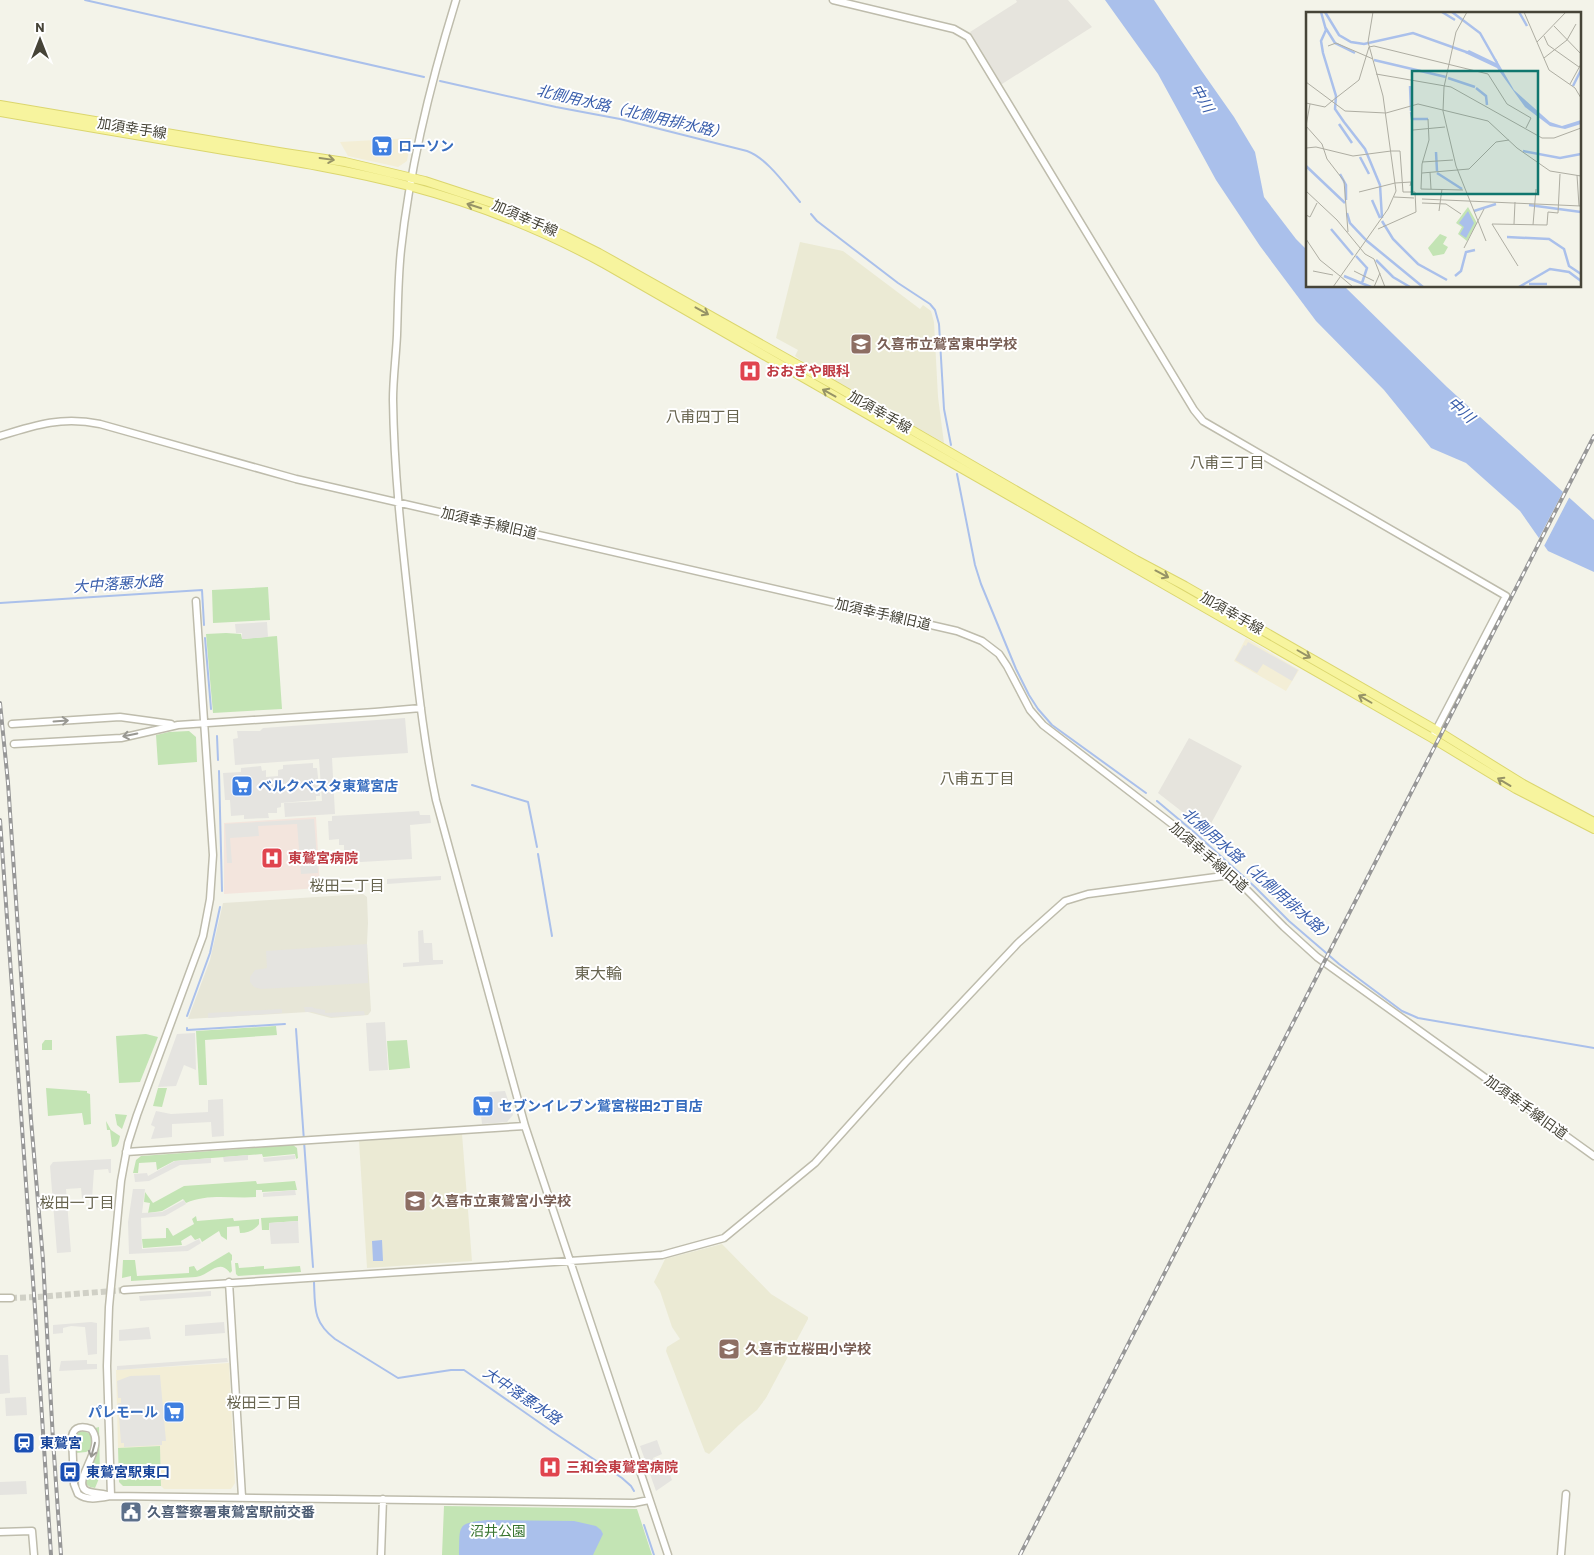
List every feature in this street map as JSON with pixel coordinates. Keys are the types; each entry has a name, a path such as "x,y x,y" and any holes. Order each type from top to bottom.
{"main road":[{"name":"加須幸手線","path":"0,105 71,121 359,174 411,187 517,222 585,253 1434,734 1594,822"},
{"name":"加須幸手線","path":"0,112 345,162 413,178 495,204 599,253 824,380 1136,560 1185,586 1434,734 1516,789 1594,829"}],"street":[{"path":"456,0 430,87 401,249 393,398 397,502 421,708 436,800 525,1126 668,1555"},
{"path":"834,0 954,30 968,37 1194,410 1203,421 1506,596 1434,734"},
{"name":"加須幸手線旧道","path":"0,436 52,422 70,420 89,422 296,479 786,591 957,631 975,637 988,645 1003,659 1025,701 1043,725 1172,824 1332,969 1594,1156"},
{"path":"110,1496 107,1350 120,1185 126,1152 137,1115 203,936 210,899 212,855 196,601"},
{"path":"14,744 121,738 178,725 421,708"},
{"path":"12,724 120,717 152,723 178,725"},
{"path":"124,1290 662,1255 724,1238 815,1164 1018,943 1065,901 1088,894 1230,875"},
{"path":"126,1152 525,1126"},
{"path":"229,1282 242,1497"},
{"path":"0,1298 11,1298"},
{"path":"110,1496 86,1490 82,1486 82,1478 95,1448 95,1436 91,1429 78,1428 72,1436 76,1492 82,1497 242,1497 634,1503 649,1500"},
{"path":"1561,1555 1566,1494"},
{"path":"381,1555 383,1499"},
{"path":"0,1532 32,1531 34,1555"}],"shaded area":[{"path":"1016,0 1068,0 1092,27 1002,84 999,83 970,32 1017,2"},
{"path":"411,138 407,161 398,167 348,156 340,142"},
{"name":"久喜市立鷲宮東中学校","path":"800,242 843,251 920,309 923,305 931,311 934,322 938,397 944,443 804,363 795,356 798,350 776,338"},
{"path":"267,622 268,637 242,639 242,633 236,633 235,624"},
{"path":"1246,638 1299,670 1286,691 1234,661"},
{"path":"1248,642 1298,670 1292,681 1263,664 1257,673 1235,660"},
{"path":"405,718 408,753 332,758 335,814 285,817 284,803 322,801 319,759 235,765 233,739 238,738 237,731 260,731 263,728"},
{"path":"1189,738 1242,766 1207,831 1158,793"},
{"path":"313,763 313,768 317,768 320,796 316,796 316,800 281,803 281,807 277,808 277,813 268,813 269,818 244,819 244,815 231,816 230,800 225,800 223,773 241,772 241,768 261,766 262,771 266,770 266,777 278,776 278,770 283,769 283,765"},
{"path":"419,811 420,815 430,815 431,823 410,825 412,859 344,863 344,845 339,845 339,839 329,840 328,821 332,821 332,816"},
{"name":"東鷲宮病院","path":"316,817 320,888 224,894 224,823"},
{"path":"314,819 318,873 301,874 297,824 258,826 259,836 230,838 232,863 227,863 225,824"},
{"path":"441,876 441,880 387,884 387,879"},
{"path":"363,894 367,897 367,943 371,1011 368,1015 331,1018 308,1012 188,1019 210,960 223,903"},
{"path":"423,930 424,943 432,943 433,960 443,960 443,964 403,967 403,963 419,962 418,931"},
{"path":"367,944 368,983 261,989 254,987 250,982 250,977 255,970 267,968 266,951"},
{"path":"304,1007 325,1010 325,1013 364,1011 365,1015 331,1017 313,1012 305,1012"},
{"path":"282,1009 282,1013 208,1018 208,1013"},
{"path":"385,1022 388,1070 369,1071 366,1023"},
{"path":"195,1033 196,1070 184,1065 176,1086 158,1087 177,1034"},
{"path":"505,1091 513,1115 507,1122 482,1124 481,1115 492,1114 489,1092"},
{"path":"223,1099 224,1136 212,1137 211,1122 172,1124 172,1137 151,1139 155,1127 151,1125 156,1111 171,1114 208,1112 208,1100"},
{"name":"久喜市立東鷲宮小学校","path":"462,1134 472,1261 367,1268 359,1141"},
{"path":"248,1155 248,1160 224,1162 223,1157"},
{"path":"295,1155 295,1159 264,1162 263,1158"},
{"path":"211,1158 211,1163 180,1165 149,1181 135,1182 134,1174 147,1173 148,1176 175,1161"},
{"path":"111,1159 111,1173 109,1173 108,1169 94,1170 92,1199 82,1198 81,1188 66,1189 71,1252 57,1253 50,1166 53,1162"},
{"path":"133,1189 145,1189 142,1213 162,1212 184,1200 186,1204 165,1216 141,1218 142,1249 185,1246 199,1239 201,1243 188,1251 129,1254 128,1222"},
{"path":"295,1190 296,1195 263,1197 263,1193"},
{"path":"298,1221 299,1243 271,1244 269,1223"},
{"name":"久喜市立桜田小学校","path":"722,1244 771,1294 808,1317 808,1319 766,1398 757,1410 709,1454 705,1452 666,1351 667,1347 680,1339 672,1327 660,1291 654,1282 665,1259"},
{"path":"211,1291 211,1296 140,1301 139,1296"},
{"path":"224,1322 225,1333 185,1336 185,1325"},
{"path":"97,1323 97,1354 88,1355 85,1327 71,1326 63,1328 63,1333 53,1334 53,1325"},
{"path":"149,1327 151,1339 119,1341 119,1330"},
{"path":"0,1355 8,1355 10,1393 0,1394"},
{"path":"227,1358 228,1362 117,1370 117,1366"},
{"path":"87,1360 87,1364 97,1364 97,1369 59,1371 61,1361"},
{"name":"パレモール","path":"229,1363 235,1483 231,1489 164,1489 161,1486 160,1446 118,1448 116,1370"},
{"path":"160,1375 166,1441 162,1441 162,1445 124,1447 124,1443 121,1443 118,1403 121,1403 121,1398 118,1398 117,1381 130,1376"},
{"path":"26,1397 27,1415 6,1416 5,1398"},
{"path":"657,1440 662,1454 653,1458 659,1475 669,1472 672,1480 656,1491 640,1446"},
{"path":"26,1481 27,1494 0,1495 0,1482"}],"green space":[{"path":"268,587 270,620 213,623 212,590"},
{"path":"206,634 241,634 242,639 277,636 282,709 213,713"},
{"path":"189,731 196,737 197,762 158,765 156,735"},
{"path":"276,1026 277,1035 205,1040 207,1085 199,1085 196,1031"},
{"path":"146,1034 158,1037 140,1082 119,1083 116,1036"},
{"path":"45,1040 52,1040 52,1050 42,1050 42,1044"},
{"path":"407,1040 410,1068 389,1070 387,1041"},
{"path":"46,1088 87,1091 90,1094 91,1124 84,1125 82,1113 48,1116"},
{"path":"158,1088 167,1088 162,1107 153,1106"},
{"path":"115,1114 127,1115 122,1129 117,1125"},
{"path":"106,1121 111,1130 120,1136 118,1144 114,1147 112,1147 110,1130 107,1130"},
{"path":"293,1145 297,1148 298,1158 296,1159 295,1154 263,1157 262,1154 174,1161 157,1170 156,1162 139,1163 138,1173 133,1173 136,1160 141,1156"},
{"path":"256,1181 257,1184 295,1181 297,1190 262,1192 262,1190 256,1190 256,1197 212,1197 186,1203 183,1199 162,1211 148,1213 150,1203 144,1202 145,1192 153,1203 184,1186"},
{"path":"196,1216 197,1221 233,1218 234,1221 259,1219 259,1224 248,1232 243,1233 240,1233 239,1226 227,1227 227,1240 221,1236 219,1231 202,1242 200,1238 195,1240 191,1235 181,1241 182,1245 143,1248 142,1239 166,1238 166,1228 168,1228 173,1236 194,1224 192,1219"},
{"path":"298,1216 298,1221 269,1223 269,1230 262,1230 261,1218"},
{"path":"229,1252 232,1255 232,1271 230,1273 222,1267 218,1267 196,1277 131,1281 131,1276 122,1278 123,1260 135,1260 137,1276 189,1273 189,1267 194,1266 197,1271"},
{"path":"235,1263 238,1263 239,1268 264,1266 264,1269 300,1266 301,1272 238,1276"},
{"path":"99,1427 100,1476 95,1488 86,1484 85,1480 98,1447 98,1434 95,1428"},
{"path":"84,1431 92,1437 92,1449 76,1453 75,1435"},
{"path":"160,1446 161,1486 123,1486 119,1482 118,1448"},
{"name":"沼井公園","path":"444,1506 637,1509 652,1555 442,1555"}],"water":[{"name":"中川","path":"1105,0 1154,0 1234,117 1255,152 1264,197 1306,249 1306,288 1346,288 1447,387 1594,520 1594,572 1548,551 1520,511 1466,463 1431,448 1384,390 1316,321 1260,246 1216,180 1158,74"},
{"path":"382,1240 383,1261 373,1261 372,1241"},
{"path":"488,1520 574,1521 596,1526 603,1534 593,1555 459,1555 459,1537 462,1527 465,1524"}],"pier":[{"path":"1564,490 1570,496 1543,548 1538,540"}],"waterway":[{"name":"北側用水路（北側用排水路）","path":"85,0 424,77"},
{"name":"北側用水路（北側用排水路）","path":"440,81 620,119 747,151 769,166 800,202"},
{"name":"北側用水路（北側用排水路）","path":"811,214 817,221 898,283 930,304 935,310 939,324 944,409 951,445"},
{"name":"北側用水路（北側用排水路）","path":"957,474 975,565 981,584 1016,669 1029,695 1052,725 1146,793"},
{"name":"大中落悪水路","path":"0,603 202,590 204,625"},
{"name":"大中落悪水路","path":"205,638 211,709"},
{"name":"大中落悪水路","path":"217,736 218,760"},
{"name":"大中落悪水路","path":"219,771 222,891"},
{"path":"472,785 528,802 537,847"},
{"name":"北側用水路（北側用排水路）","path":"1157,801 1194,832 1255,887 1289,921 1339,964 1402,1011 1418,1018 1594,1048"},
{"path":"538,854 552,936"},
{"name":"大中落悪水路","path":"187,1016 210,953 220,907"},
{"name":"大中落悪水路","path":"187,1028 187,1030 285,1024"},
{"name":"大中落悪水路","path":"296,1029 313,1267"},
{"name":"大中落悪水路","path":"314,1282 315,1307 319,1320 335,1339 398,1378 451,1370 464,1370 622,1478 634,1491"},
{"name":"大中落悪水路","path":"644,1525 654,1555"}],"tunnel":[{"path":"11,1298 124,1290"}],"railway":[{"path":"1020,1555 1594,436"},
{"path":"0,703 8,783 31,1120 43,1260 61,1555"},
{"path":"0,820 51,1555"}],"place":[{"name":"ローソン","path":"382,146"},
{"name":"久喜市立鷲宮東中学校","path":"861,344"},
{"name":"おおぎや眼科","path":"750,371"},
{"name":"ベルクベスタ東鷲宮店","path":"242,786"},
{"name":"東鷲宮病院","path":"272,858"},
{"name":"セブンイレブン鷲宮桜田2丁目店","path":"483,1106"},
{"name":"久喜市立東鷲宮小学校","path":"415,1201"},
{"name":"久喜市立桜田小学校","path":"729,1349"},
{"name":"パレモール","path":"174,1412"},
{"name":"東鷲宮","path":"24,1443"},
{"name":"三和会東鷲宮病院","path":"550,1467"},
{"name":"東鷲宮駅東口","path":"70,1472"},
{"name":"久喜警察署東鷲宮駅前交番","path":"131,1512"}],"district":[{"name":"八甫四丁目","path":"703,417"},
{"name":"八甫三丁目","path":"1227,463"},
{"name":"八甫五丁目","path":"977,779"},
{"name":"桜田二丁目","path":"347,886"},
{"name":"東大輪","path":"598,973"},
{"name":"桜田一丁目","path":"77,1203"},
{"name":"桜田三丁目","path":"264,1403"}]}
